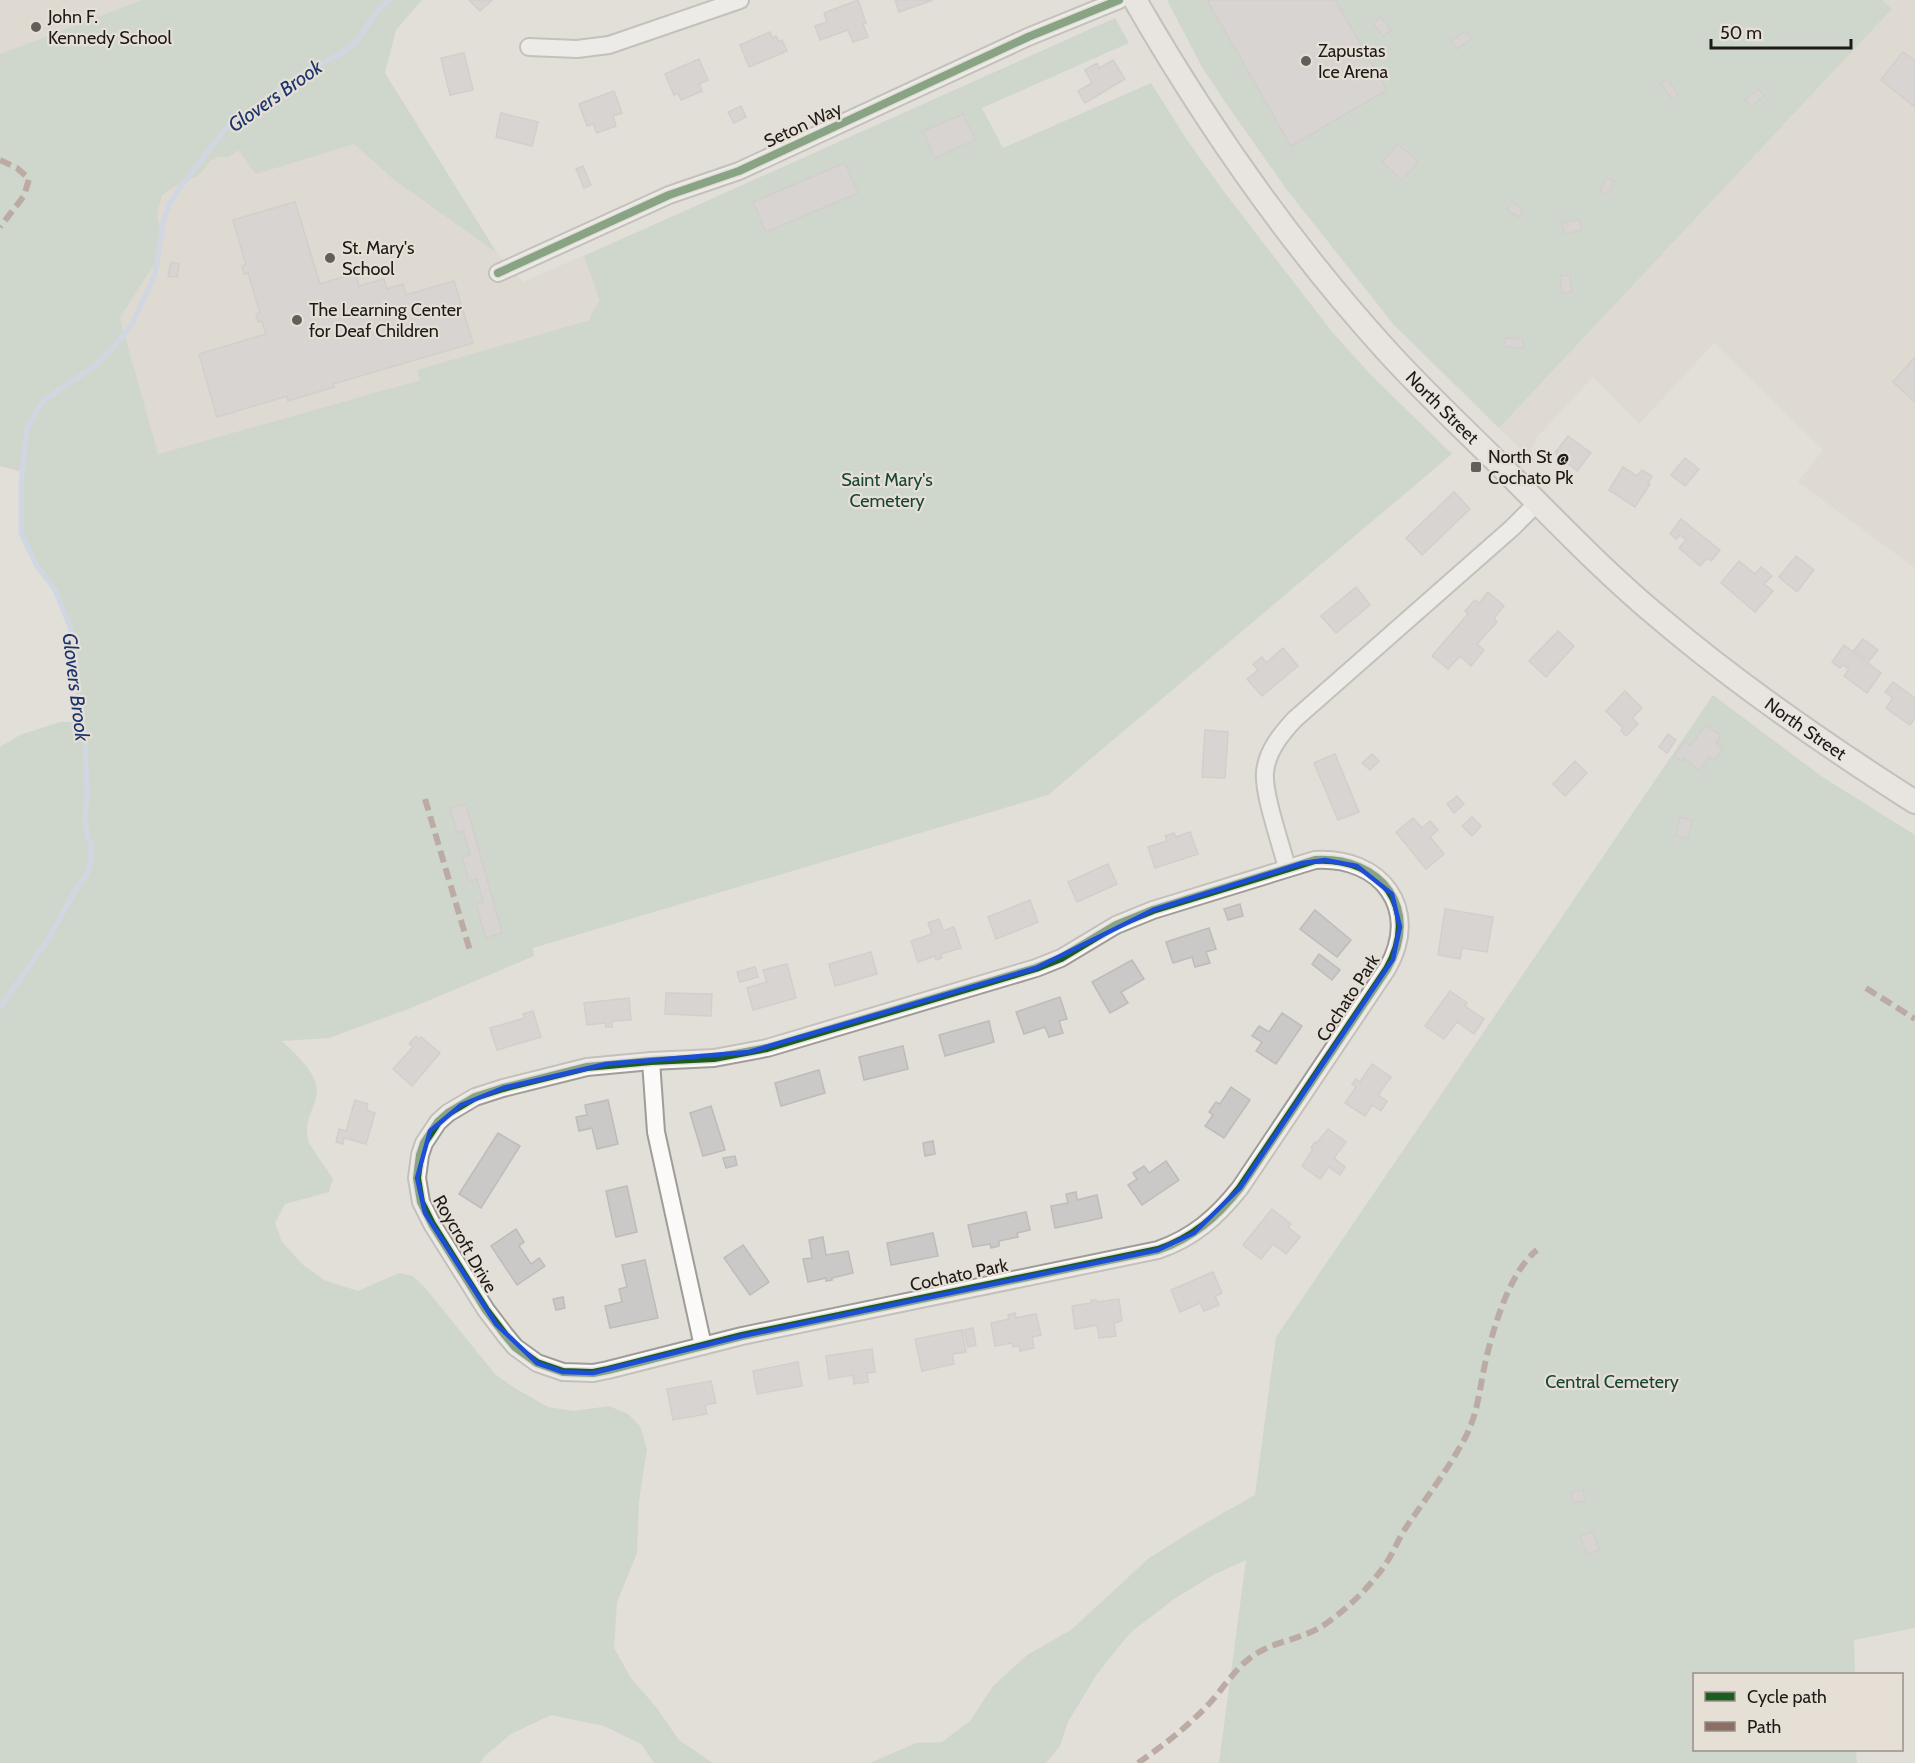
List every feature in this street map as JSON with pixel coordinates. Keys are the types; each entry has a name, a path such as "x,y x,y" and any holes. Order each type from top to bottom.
{"main road":[{"name":"North Street","path":"1135,0 1209,123 1257,191 1307,256 1406,371 1634,596 1705,656 1813,735 1915,802"}],"street":[{"path":"529,47 577,49 609,45 740,0"},
{"name":"Seton Way","path":"498,273 656,201 739,171 1028,37 1119,0"},
{"path":"1287,868 1265,782 1268,759 1278,739 1295,719 1495,543 1538,502"},
{"name":"Cochato Park","path":"567,1071 606,1064 714,1058 767,1048 1036,968 1061,957 1116,926 1153,910 1314,860 1347,862 1369,872 1386,885 1396,902 1400,938 1387,969 1228,1202 1206,1224 1183,1240 1158,1250 703,1346 640,1362"},
{"path":"651,1061 656,1132 703,1346"},
{"name":"Roycroft Drive","path":"567,1071 489,1092 448,1113 438,1122 424,1143 417,1167 418,1190 432,1224 486,1310 526,1357 548,1368 579,1373 608,1370 640,1362"}],"highlighted area":[{"path":"1325,860 1357,866 1392,894 1400,927 1393,959 1240,1188 1194,1233 1158,1250 742,1336 593,1373 563,1372 537,1363 496,1324 425,1213 417,1178 430,1131 461,1105 503,1088 606,1064 749,1052 1036,968 1153,910 1303,863"}],"shaded area":[{"name":"John F. Kennedy School","path":"0,0 142,0 0,54"},
{"path":"1882,0 1915,0 1915,568 1798,482 1823,450 1714,343 1639,424 1593,377 1537,437 1531,451 1537,465 1499,428 1892,9"},
{"name":"St. Mary's School","path":"316,112 497,253 523,282 658,223 591,320 418,370 420,380 157,454 120,318 160,255 162,239 157,213 160,201 172,188 192,179 210,161 218,157 229,157 238,150"}],"green space":[{"name":"Saint Mary's Cemetery","path":"142,0 422,0 396,30 385,73 497,253 393,179 354,144 256,174 238,150 229,157 218,157 210,161 199,175 172,188 162,196 157,213 162,239 160,255 120,318 158,454 420,380 417,370 590,320 590,316 600,301 584,256 1115,18 1129,43 982,108 1003,148 1151,83 1187,140 1225,193 1333,333 1371,375 1452,454 1048,795 533,948 534,956 411,1008 329,1038 282,1041 304,1063 316,1083 316,1096 307,1125 308,1140 333,1179 329,1192 285,1204 275,1223 282,1242 302,1264 324,1280 358,1291 399,1273 413,1276 495,1374 513,1387 548,1407 574,1411 609,1406 628,1414 640,1426 647,1449 639,1501 637,1553 617,1602 614,1648 631,1678 656,1707 679,1740 713,1763 654,1763 641,1744 604,1726 551,1715 511,1734 480,1763 0,1763 0,747 20,735 60,722 81,722 76,659 70,627 55,590 36,564 21,533 22,472 0,466 0,54"},
{"path":"1167,0 1207,0 1291,146 1387,90 1335,0 1882,0 1892,9 1499,428 1394,325 1287,190 1202,67"},
{"name":"Central Cemetery","path":"1713,695 1821,776 1915,835 1915,1628 1854,1640 1855,1673 1693,1673 1693,1751 1856,1751 1857,1763 1219,1763 1246,1560 1215,1574 1174,1599 1130,1633 1097,1674 1068,1722 1060,1746 1046,1763 870,1763 916,1743 942,1742 970,1721 993,1686 1027,1655 1071,1630 1149,1558 1255,1495 1276,1337"}],"building":[{"path":"469,0 492,0 480,11"},
{"path":"858,0 868,37 853,42 848,30 820,40 815,26 827,22 824,13"},
{"path":"895,0 933,0 899,12"},
{"name":"Zapustas Ice Arena","path":"1207,0 1335,0 1387,90 1291,146"},
{"path":"1381,17 1391,31 1383,36 1373,23"},
{"path":"1466,31 1471,39 1457,49 1451,41"},
{"path":"770,32 772,38 776,36 779,42 782,40 787,51 749,67 740,45"},
{"path":"1903,52 1915,61 1915,107 1881,80"},
{"path":"464,53 473,90 450,95 441,58"},
{"path":"699,59 708,80 699,84 702,91 681,100 678,93 674,95 665,74"},
{"path":"1113,60 1125,79 1085,103 1078,91 1092,83 1085,70 1097,63 1099,68"},
{"path":"1667,79 1678,94 1672,99 1661,84"},
{"path":"1759,89 1764,96 1751,107 1745,100"},
{"path":"614,91 622,113 613,116 616,126 597,133 593,124 587,126 579,104"},
{"path":"741,106 746,117 734,123 728,112"},
{"path":"501,113 538,122 532,146 496,137"},
{"path":"963,114 975,140 935,158 923,131"},
{"path":"1398,144 1418,162 1402,180 1382,162"},
{"path":"845,163 858,193 766,232 753,202"},
{"path":"583,166 591,185 584,188 576,169"},
{"path":"1607,178 1614,181 1608,195 1600,191"},
{"path":"295,202 320,284 355,273 359,286 384,279 387,289 403,284 406,295 454,281 473,343 333,384 334,387 288,401 287,396 217,417 199,354 266,334 262,321 258,322 256,314 260,313 248,273 244,274 242,266 246,265 233,220"},
{"path":"1512,202 1523,210 1519,217 1507,210"},
{"path":"1579,219 1582,230 1565,234 1562,223"},
{"path":"171,262 179,264 177,277 168,276"},
{"path":"1570,275 1572,292 1562,293 1560,276"},
{"path":"1505,338 1523,339 1523,348 1504,347"},
{"path":"1915,357 1915,402 1893,382"},
{"path":"1568,436 1591,453 1577,471 1555,453"},
{"path":"1685,458 1699,469 1685,486 1671,475"},
{"path":"1623,467 1637,476 1642,470 1652,476 1648,483 1650,484 1635,507 1609,490"},
{"path":"1454,492 1470,509 1422,555 1406,538"},
{"path":"1681,519 1720,550 1711,561 1707,558 1700,566 1679,548 1686,540 1680,535 1676,539 1670,534"},
{"path":"1796,556 1814,570 1797,592 1779,577"},
{"path":"1739,561 1755,574 1761,567 1772,576 1764,584 1773,591 1755,612 1721,583"},
{"path":"1356,587 1370,605 1336,633 1321,616"},
{"path":"1488,592 1504,606 1494,618 1497,622 1477,644 1484,650 1471,666 1460,656 1448,669 1432,656 1468,614 1465,611 1475,600 1479,603"},
{"path":"1558,631 1574,646 1546,677 1529,661"},
{"path":"1863,639 1878,650 1869,661 1854,650"},
{"path":"1844,645 1881,673 1867,693 1844,676 1849,669 1843,665 1840,668 1832,662"},
{"path":"1283,648 1298,666 1262,696 1247,679 1258,670 1253,664 1262,657 1266,663"},
{"path":"1893,682 1915,698 1915,718 1910,725 1886,708 1893,698 1885,692"},
{"path":"1625,691 1642,708 1632,718 1638,724 1626,736 1621,731 1623,728 1606,711"},
{"path":"1706,725 1721,736 1716,743 1723,749 1714,761 1709,757 1699,770 1684,758 1682,761 1674,756 1685,741 1690,746"},
{"path":"1205,730 1228,732 1225,778 1202,777"},
{"path":"1668,734 1676,740 1667,753 1659,747"},
{"path":"1335,754 1359,812 1338,820 1314,763"},
{"path":"1372,754 1379,761 1370,770 1362,763"},
{"path":"1575,761 1587,773 1565,796 1553,784"},
{"path":"1457,796 1464,804 1454,813 1447,804"},
{"path":"466,804 502,933 486,938 476,904 483,902 477,879 469,881 462,857 470,855 463,831 457,833 450,808"},
{"path":"1472,817 1481,826 1472,836 1462,826"},
{"path":"1680,817 1692,820 1688,838 1676,836"},
{"path":"1413,818 1422,828 1430,821 1438,830 1430,837 1444,854 1426,869 1396,832"},
{"path":"1190,832 1198,854 1155,868 1148,847 1167,841 1165,836 1174,833 1176,837"},
{"path":"1108,864 1117,884 1077,902 1068,882"},
{"path":"1030,900 1038,922 996,939 988,917"},
{"path":"1240,904 1243,916 1228,920 1224,909"},
{"path":"1445,909 1493,917 1487,952 1462,948 1460,959 1438,955"},
{"path":"1315,910 1351,940 1337,957 1300,929"},
{"path":"939,919 943,931 954,927 961,948 941,954 942,958 936,960 935,956 918,962 911,941 932,934 928,923"},
{"path":"1209,928 1216,949 1206,952 1210,963 1195,967 1192,957 1173,963 1166,942"},
{"path":"871,952 877,974 835,986 829,964"},
{"path":"1319,954 1340,970 1332,980 1312,964"},
{"path":"1132,960 1144,979 1121,992 1128,1003 1110,1013 1092,982"},
{"path":"787,964 796,998 753,1010 747,988 767,982 763,970"},
{"path":"755,967 758,977 740,982 737,972"},
{"path":"1450,991 1467,1003 1465,1006 1484,1019 1474,1034 1457,1022 1444,1039 1425,1026"},
{"path":"666,993 712,994 711,1016 665,1014"},
{"path":"1060,997 1067,1019 1059,1021 1063,1033 1049,1037 1045,1027 1024,1034 1016,1012"},
{"path":"629,998 631,1020 612,1021 612,1027 606,1027 605,1023 587,1025 584,1003"},
{"path":"533,1011 541,1037 497,1050 490,1028 525,1018 523,1014"},
{"path":"1282,1013 1302,1026 1276,1064 1256,1051 1262,1042 1252,1036 1259,1026 1269,1032"},
{"path":"989,1021 994,1042 945,1056 939,1035"},
{"path":"416,1036 419,1039 421,1037 440,1053 412,1086 393,1069 413,1047 409,1044"},
{"path":"903,1046 908,1069 864,1080 859,1057"},
{"path":"1372,1064 1391,1077 1378,1095 1387,1101 1381,1111 1372,1105 1365,1116 1345,1103 1356,1087 1352,1084 1356,1079 1360,1082"},
{"path":"819,1070 825,1093 781,1106 775,1083"},
{"path":"1231,1087 1250,1100 1224,1138 1205,1126 1213,1115 1209,1112 1216,1102 1220,1104"},
{"path":"355,1100 368,1104 366,1110 375,1113 366,1144 344,1138 343,1144 336,1142 339,1129 346,1131"},
{"path":"608,1100 618,1144 597,1149 592,1128 579,1131 576,1117 587,1115 585,1105"},
{"path":"711,1106 725,1150 703,1156 690,1113"},
{"path":"1328,1129 1346,1142 1334,1158 1345,1167 1340,1175 1329,1167 1320,1179 1302,1166 1315,1142 1317,1143"},
{"path":"498,1133 520,1146 481,1208 459,1194"},
{"path":"933,1141 935,1154 925,1156 923,1143"},
{"path":"735,1156 737,1165 726,1168 723,1158"},
{"path":"1166,1161 1179,1180 1142,1205 1128,1185 1137,1179 1133,1173 1144,1166 1149,1173"},
{"path":"627,1186 637,1232 616,1237 606,1191"},
{"path":"1076,1192 1077,1200 1097,1195 1102,1218 1055,1228 1051,1206 1068,1203 1066,1194"},
{"path":"1272,1209 1291,1224 1288,1227 1300,1237 1286,1254 1273,1244 1261,1259 1243,1245"},
{"path":"1026,1212 1030,1230 1017,1233 1018,1237 999,1241 999,1246 991,1248 990,1244 973,1247 968,1225"},
{"path":"516,1229 524,1242 519,1246 531,1264 539,1258 545,1266 517,1285 491,1246"},
{"path":"933,1233 938,1256 891,1265 887,1243"},
{"path":"823,1237 826,1255 848,1251 853,1273 832,1278 832,1280 826,1281 826,1278 808,1282 803,1259 812,1258 809,1240"},
{"path":"743,1245 769,1282 750,1295 724,1258"},
{"path":"645,1260 658,1318 610,1328 605,1306 622,1302 619,1289 627,1287 622,1265"},
{"path":"1213,1272 1222,1293 1215,1296 1219,1305 1204,1311 1200,1303 1180,1312 1171,1290"},
{"path":"563,1297 565,1308 556,1310 553,1299"},
{"path":"1119,1299 1122,1321 1114,1323 1116,1336 1099,1338 1097,1325 1075,1329 1072,1306 1091,1303 1091,1300 1097,1302"},
{"path":"1015,1313 1016,1318 1036,1314 1041,1335 1032,1337 1034,1348 1020,1351 1019,1346 1013,1347 1012,1343 995,1346 991,1323 1009,1319 1008,1315"},
{"path":"973,1328 976,1345 968,1347 964,1330"},
{"path":"962,1330 966,1352 952,1354 954,1364 922,1371 915,1339"},
{"path":"872,1349 875,1372 867,1373 868,1382 854,1384 853,1375 829,1379 826,1356"},
{"path":"798,1362 802,1386 757,1394 753,1371"},
{"path":"711,1381 716,1403 705,1405 707,1414 673,1420 667,1389"},
{"path":"1583,1490 1585,1501 1573,1503 1571,1492"},
{"path":"1593,1532 1599,1550 1587,1554 1580,1536"}],"waterway":[{"name":"Glovers Brook","path":"0,1007 48,940 76,889 87,874 91,861 91,845 85,819 87,792 85,738 79,712 76,659 70,627 55,590 36,564 21,533 21,484 27,428 44,400 95,366 132,324 155,275 164,219 170,203 226,128 288,83 313,67 342,53 356,42 378,10 389,0"}],"marked path":[{"path":"0,160 17,168 29,179 24,196 0,227"},
{"path":"425,799 471,954"},
{"path":"1866,988 1915,1019"},
{"path":"1138,1763 1192,1721 1250,1658 1258,1652 1324,1625 1357,1598 1372,1582 1444,1473 1470,1428 1499,1313 1519,1270 1537,1250"}],"cycle path":[{"path":"498,273 669,195 739,171 1028,37 1119,0"},
{"path":"1315,860 1338,861 1359,867 1376,877 1389,891 1397,907 1400,926 1397,947 1387,969 1240,1188 1204,1225 1171,1245 1158,1250 742,1336 608,1370 593,1373 563,1372 537,1363 515,1347 486,1310 432,1224 421,1202 417,1178 424,1143 438,1122 448,1113 475,1097 587,1067 714,1058 767,1048 1036,968 1061,958 1116,925 1153,910 1315,860"}],"place":[{"name":"John F. Kennedy School","path":"36,27"},
{"name":"Zapustas Ice Arena","path":"1306,61"},
{"name":"St. Mary's School","path":"330,258"},
{"name":"The Learning Center for Deaf Children","path":"297,320"},
{"name":"North St @ Cochato Pk","path":"1476,467"}]}
